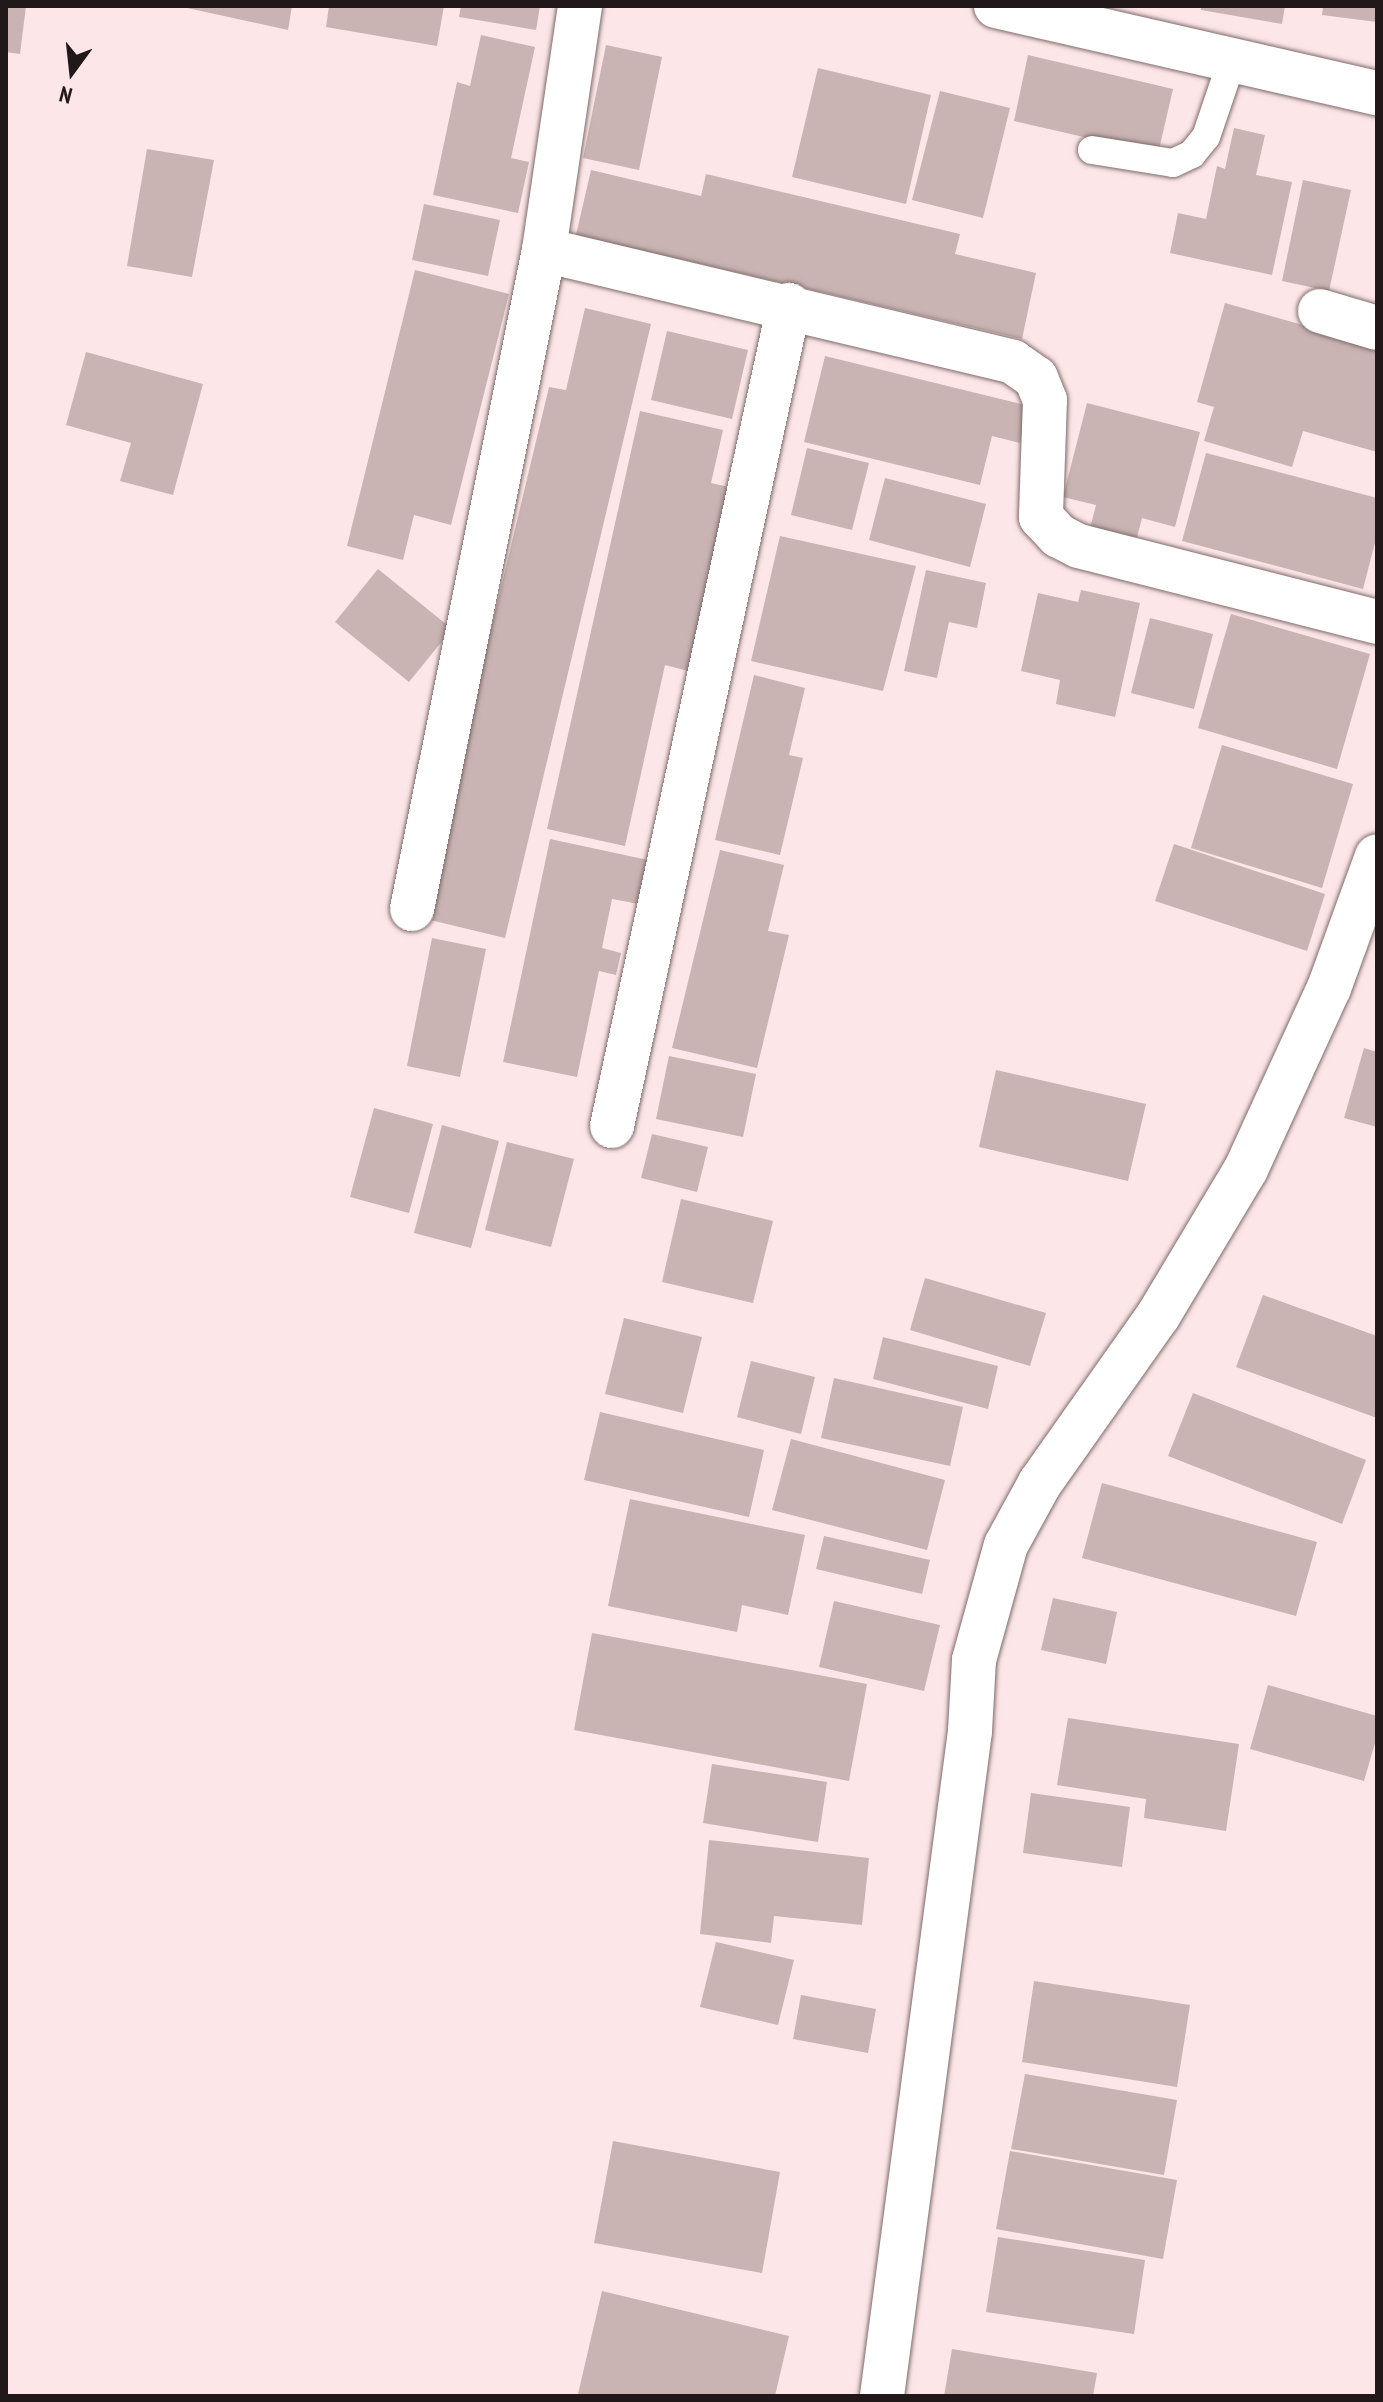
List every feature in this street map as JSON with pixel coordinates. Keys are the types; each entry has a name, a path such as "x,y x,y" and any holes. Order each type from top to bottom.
{"street":[{"path":"412,909 544,250 580,6"},
{"path":"996,6 1377,93"},
{"path":"544,250 789,305 1013,362 1036,378 1045,400 1041,517 1059,536 1079,546 1377,622"},
{"path":"612,1126 789,305"},
{"path":"1320,311 1377,328"},
{"path":"882,2396 966,1762 974,1660 1006,1545 1040,1483 1158,1316 1246,1169 1329,988 1377,856"}],"lane":[{"path":"1092,150 1173,163 1192,154 1206,137 1232,60"}],"building":[{"path":"6,6 26,6 20,54 6,52"},
{"path":"178,6 292,6 288,30"},
{"path":"329,6 444,6 437,46 326,27"},
{"path":"461,6 540,6 536,30 459,17"},
{"path":"1201,6 1285,6 1282,24 1201,10"},
{"path":"1323,6 1377,6 1377,22 1322,15"},
{"path":"481,35 535,47 511,158 529,162 518,213 433,195 457,82 470,86"},
{"path":"606,45 662,57 639,170 583,158"},
{"path":"1028,55 1173,89 1158,154 1014,121"},
{"path":"818,68 931,95 906,204 792,177"},
{"path":"940,91 1010,108 983,218 912,200"},
{"path":"1234,128 1265,135 1256,175 1292,182 1272,275 1170,253 1178,213 1206,219 1217,166 1225,169"},
{"path":"147,149 214,160 192,277 127,266"},
{"path":"591,170 701,196 706,174 960,234 955,254 1036,273 1022,339 576,235"},
{"path":"1303,180 1351,190 1329,291 1282,281"},
{"path":"424,204 500,220 488,276 412,260"},
{"path":"415,270 509,294 451,525 414,515 403,560 347,546"},
{"path":"1225,303 1377,346 1377,452 1303,431 1292,467 1204,441 1214,407 1197,402"},
{"path":"585,308 651,324 505,938 422,918 549,387 566,390"},
{"path":"667,331 748,350 732,419 651,400"},
{"path":"86,352 203,384 173,495 120,481 131,443 66,425"},
{"path":"825,356 1029,406 1020,443 992,436 980,485 804,442"},
{"path":"1087,403 1200,432 1175,527 1142,518 1135,545 1089,532 1096,505 1063,497"},
{"path":"640,411 723,430 711,483 729,487 688,671 665,665 625,846 547,829"},
{"path":"807,448 869,463 852,530 791,515"},
{"path":"1206,453 1377,498 1377,535 1363,589 1182,541"},
{"path":"885,478 986,504 970,567 869,540"},
{"path":"780,536 916,566 883,691 751,661"},
{"path":"378,569 452,629 409,682 335,622"},
{"path":"926,570 986,583 977,628 949,622 937,678 904,671"},
{"path":"1081,590 1140,603 1115,717 1056,704 1060,680 1021,671 1038,593 1078,602"},
{"path":"1231,614 1370,654 1337,769 1198,728"},
{"path":"1150,618 1213,634 1194,709 1131,693"},
{"path":"754,675 805,688 789,755 803,758 780,855 715,840"},
{"path":"1222,745 1353,784 1322,888 1191,848"},
{"path":"550,839 648,860 639,904 612,899 602,948 621,953 616,975 599,971 577,1077 503,1062"},
{"path":"1174,844 1325,894 1307,951 1155,901"},
{"path":"720,850 784,865 768,931 789,935 757,1068 672,1048"},
{"path":"432,938 486,949 460,1077 407,1066"},
{"path":"1364,1048 1377,1052 1377,1127 1344,1118"},
{"path":"669,1056 756,1074 743,1137 656,1119"},
{"path":"996,1070 1146,1104 1128,1181 979,1147"},
{"path":"374,1108 433,1124 409,1213 350,1197"},
{"path":"442,1125 499,1141 471,1248 414,1233"},
{"path":"652,1134 708,1147 697,1192 641,1178"},
{"path":"507,1142 574,1159 551,1247 485,1230"},
{"path":"681,1199 773,1221 753,1303 662,1282"},
{"path":"925,1278 1046,1313 1030,1366 910,1330"},
{"path":"1263,1295 1377,1336 1377,1418 1236,1367"},
{"path":"624,1318 702,1337 683,1413 605,1394"},
{"path":"883,1337 998,1366 988,1409 873,1379"},
{"path":"751,1361 815,1377 801,1434 737,1417"},
{"path":"834,1378 963,1407 950,1466 821,1438"},
{"path":"1193,1393 1366,1460 1342,1524 1168,1456"},
{"path":"600,1412 764,1450 749,1517 584,1480"},
{"path":"791,1439 945,1480 927,1550 772,1510"},
{"path":"1102,1483 1317,1542 1296,1616 1082,1558"},
{"path":"630,1499 805,1535 788,1615 742,1605 737,1632 608,1606"},
{"path":"824,1536 930,1560 922,1594 816,1569"},
{"path":"1053,1598 1117,1612 1106,1664 1041,1650"},
{"path":"834,1601 940,1625 924,1691 819,1667"},
{"path":"592,1633 867,1684 849,1781 574,1730"},
{"path":"1268,1685 1377,1716 1377,1736 1364,1781 1250,1749"},
{"path":"1068,1718 1239,1744 1226,1831 1144,1818 1146,1799 1057,1785"},
{"path":"712,1764 827,1782 818,1842 703,1823"},
{"path":"1031,1793 1130,1807 1122,1867 1023,1853"},
{"path":"709,1840 869,1858 862,1925 774,1916 771,1943 700,1934"},
{"path":"716,1942 794,1960 778,2025 700,2007"},
{"path":"1034,1981 1190,2005 1177,2087 1022,2062"},
{"path":"801,1995 876,2009 868,2053 793,2039"},
{"path":"1025,2074 1177,2100 1164,2175 1011,2149"},
{"path":"613,2141 780,2172 762,2273 594,2243"},
{"path":"1010,2151 1177,2180 1163,2259 996,2229"},
{"path":"998,2237 1145,2260 1134,2334 986,2312"},
{"path":"602,2291 789,2336 775,2396 578,2394"},
{"path":"952,2349 1097,2373 1093,2396 944,2396"}]}
